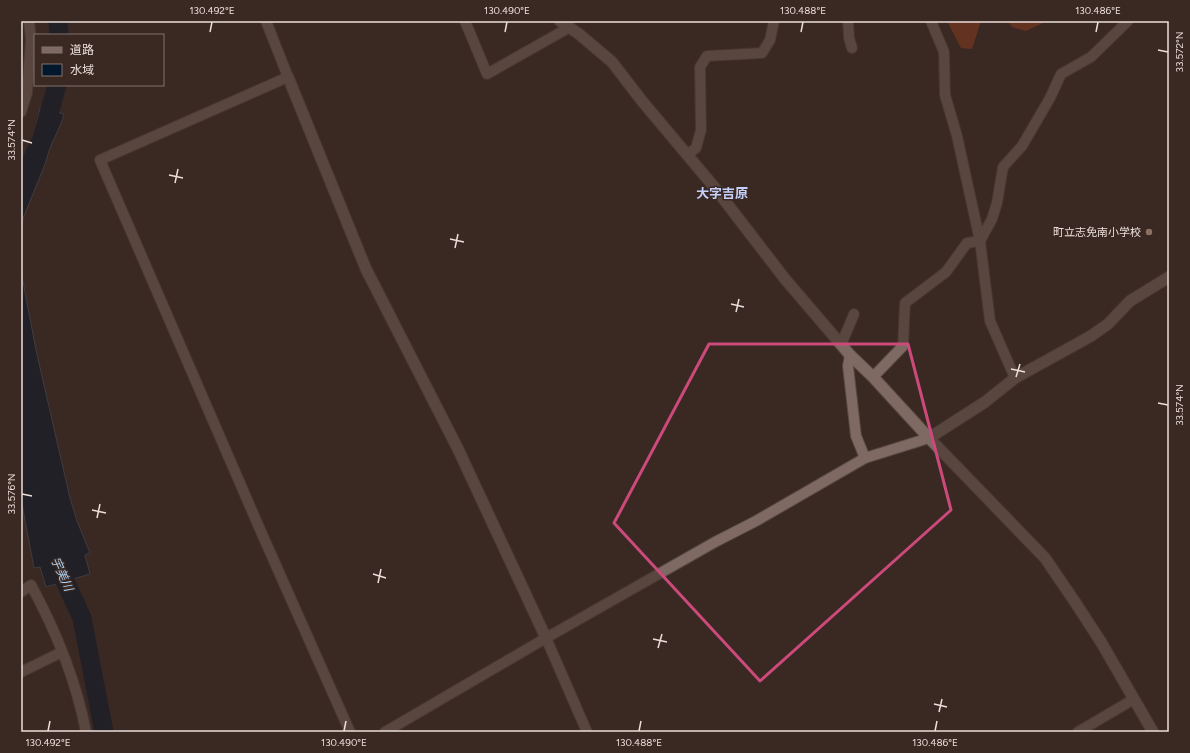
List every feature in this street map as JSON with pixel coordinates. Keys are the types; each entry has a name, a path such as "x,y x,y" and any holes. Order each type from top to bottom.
{"street":[{"path":"21,112 27,93 31,40 29,21"},
{"path":"266,21 366,269 458,449 546,638 587,732"},
{"path":"465,21 487,74 570,27"},
{"path":"560,21 580,34 612,62 687,155 716,188 785,279 841,345 1045,558 1101,642 1153,732"},
{"path":"687,155 696,148 701,130 700,67 707,56 762,53 770,40 774,21"},
{"path":"848,21 849,38 852,48"},
{"path":"931,21 944,52 945,96 957,136 980,241 990,320 1015,378"},
{"path":"873,377 903,346 905,303 946,272 967,244 980,241 992,219 1003,167 1022,146 1050,98 1061,74 1091,57 1128,21"},
{"path":"288,77 100,160 350,732"},
{"path":"385,732 546,638 703,549 756,521 865,458 929,438 984,402 1015,378 1091,336 1108,324 1130,301 1169,277"},
{"path":"841,345 854,314"},
{"path":"850,355 848,366 856,436 865,458"},
{"path":"21,592 31,585 47,615 73,680 86,732"},
{"path":"21,672 62,652"},
{"path":"1078,732 1134,699"}],"highlighted area":[{"path":"709,344 908,344 951,510 760,681 614,523"}],"shaded area":[{"path":"947,21 981,21 972,49 961,48"},
{"path":"1008,21 1047,21 1026,31 1012,27"}],"water":[{"path":"40,108 64,114 21,227 21,167 31,150"},
{"path":"21,271 36,350 70,498 77,521 90,553 85,555 90,574 46,587 40,567 34,568 21,499"}],"waterway":[{"path":"58,21 59,34"},
{"path":"21,183 42,139 57,86"},
{"name":"宇美川","path":"54,557 82,618 104,732"}],"place":[{"name":"町立志免南小学校","path":"1149,232"}],"district":[{"name":"大字吉原","path":"722,193"}]}
